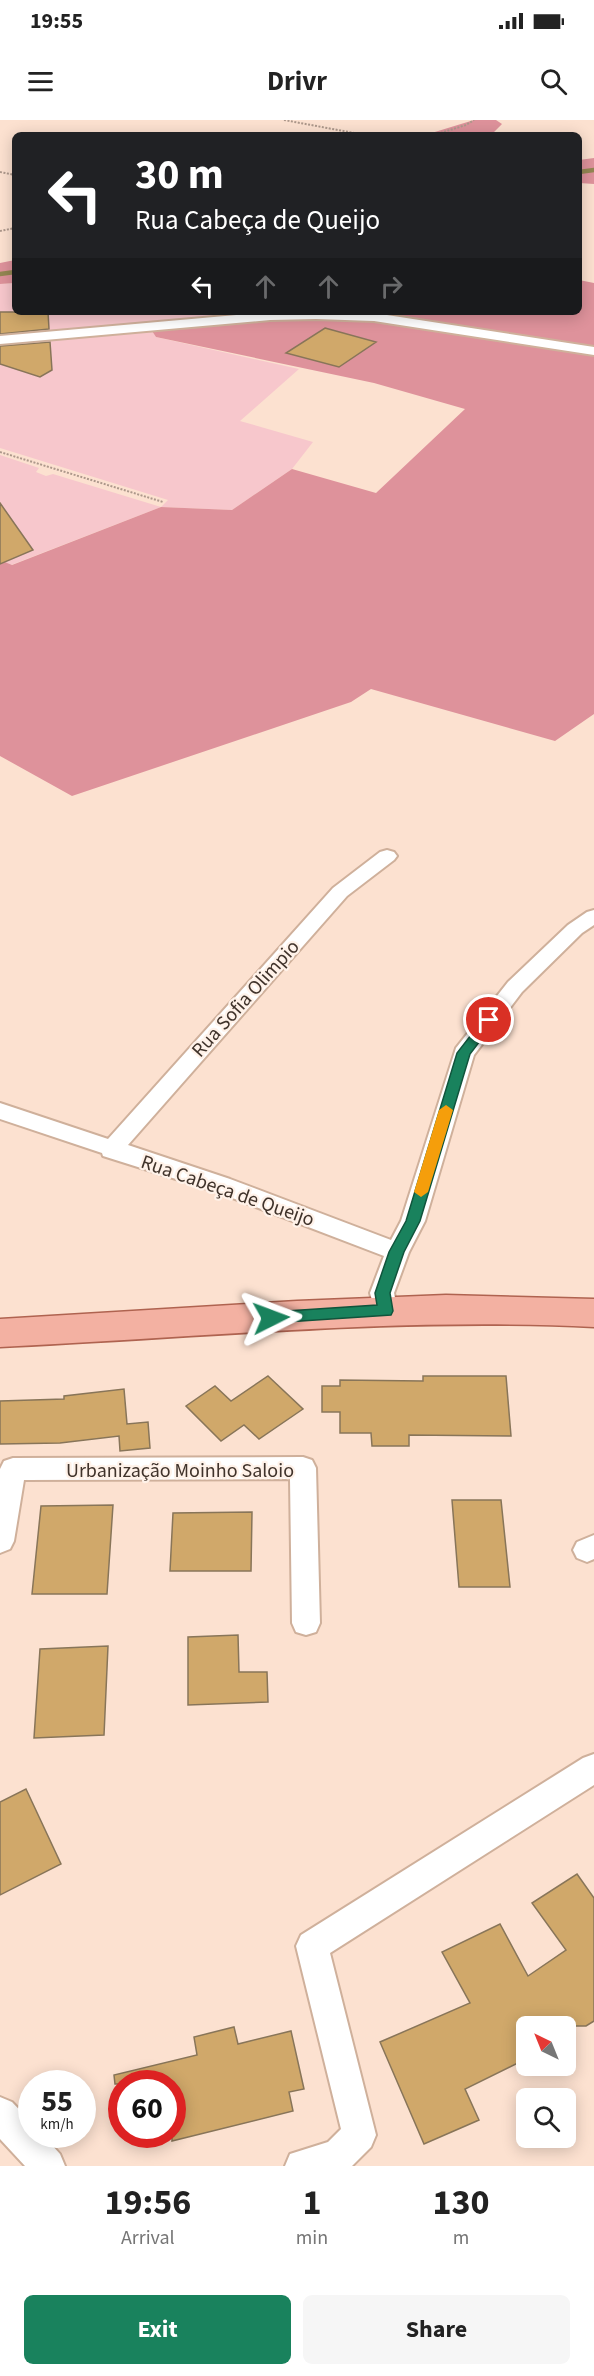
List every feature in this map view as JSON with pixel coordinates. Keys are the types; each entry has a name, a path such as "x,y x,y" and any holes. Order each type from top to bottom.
{"main road":[{"path":"0,1333 473,1308 594,1313"}],"street":[{"path":"0,340 270,316 316,315 374,317 594,351"},
{"name":"Rua Sofia Olimpio","path":"111,1150 340,892 387,856"},
{"path":"386,1311 382,1293 397,1252 413,1221 464,1053 514,987 575,929 594,916"},
{"name":"Rua Cabeça de Queijo","path":"0,1111 111,1150 222,1185 397,1252"},
{"name":"Urbanização Moinho Saloio","path":"0,1541 13,1469 303,1468 306,1623"},
{"path":"302,2166 337,2157 359,2135 312,1946 594,1768"},
{"path":"0,2114 48,2166"}],"path":[{"path":"284,120 349,132"},
{"path":"444,132 474,120"},
{"path":"0,452 163,502"}],"shaded area":[{"path":"474,120 496,120 502,124 494,132 435,132"},
{"path":"594,158 594,184 582,183 582,160"},
{"path":"12,261 12,283 0,284 0,263"},
{"path":"582,281 594,283 594,350 413,320 240,317 239,315 582,315"},
{"path":"12,283 12,315 239,315 240,317 0,337 0,284"},
{"path":"300,316 374,317 594,352 594,714 555,741 371,689 351,702 72,796 0,756 0,560 12,565 161,507 232,510 292,469 376,493 465,409 374,383 156,337 150,328"},
{"path":"150,328 156,337 299,369 240,421 313,442 292,469 232,510 161,507 168,500 0,448 0,342"},
{"path":"0,455 39,468 36,472 46,476 53,474 161,507 11,565 0,560"}],"building":[{"path":"0,312 12,312 12,315 48,315 49,329 0,334"},
{"path":"325,328 376,342 339,367 286,353"},
{"path":"50,342 52,370 40,377 0,364 0,346"},
{"path":"0,503 33,550 0,564"},
{"path":"268,1376 303,1409 259,1439 244,1425 221,1441 186,1406 215,1386 231,1401"},
{"path":"423,1376 506,1376 511,1436 409,1435 409,1446 372,1446 371,1433 340,1433 340,1412 322,1412 322,1386 340,1386 340,1380 423,1381"},
{"path":"124,1389 127,1424 148,1422 150,1448 120,1451 119,1436 60,1443 0,1444 0,1401 64,1399 64,1396"},
{"path":"452,1500 501,1500 510,1587 459,1587"},
{"path":"113,1505 107,1594 32,1594 41,1506"},
{"path":"252,1512 251,1571 170,1571 173,1513"},
{"path":"238,1635 239,1672 267,1672 268,1702 188,1705 188,1637"},
{"path":"108,1646 104,1735 34,1738 40,1649"},
{"path":"26,1789 61,1864 0,1895 0,1802"},
{"path":"577,1874 594,1898 594,2021 586,2026 576,2026 576,2016 516,2016 516,2064 465,2089 479,2120 424,2144 380,2042 470,2003 442,1952 500,1924 528,1976 566,1950 532,1903"},
{"path":"234,2027 238,2044 291,2031 304,2089 289,2092 293,2111 186,2138 186,2070 135,2070 197,2055 194,2037"}],"waterway":[{"path":"582,172 594,170"},
{"path":"0,274 12,272"}],"slow traffic":[{"path":"421,1192 446,1110"}],"route":[{"path":"271,1318 386,1311 382,1293 397,1252 413,1221 464,1053 489,1020"}]}
